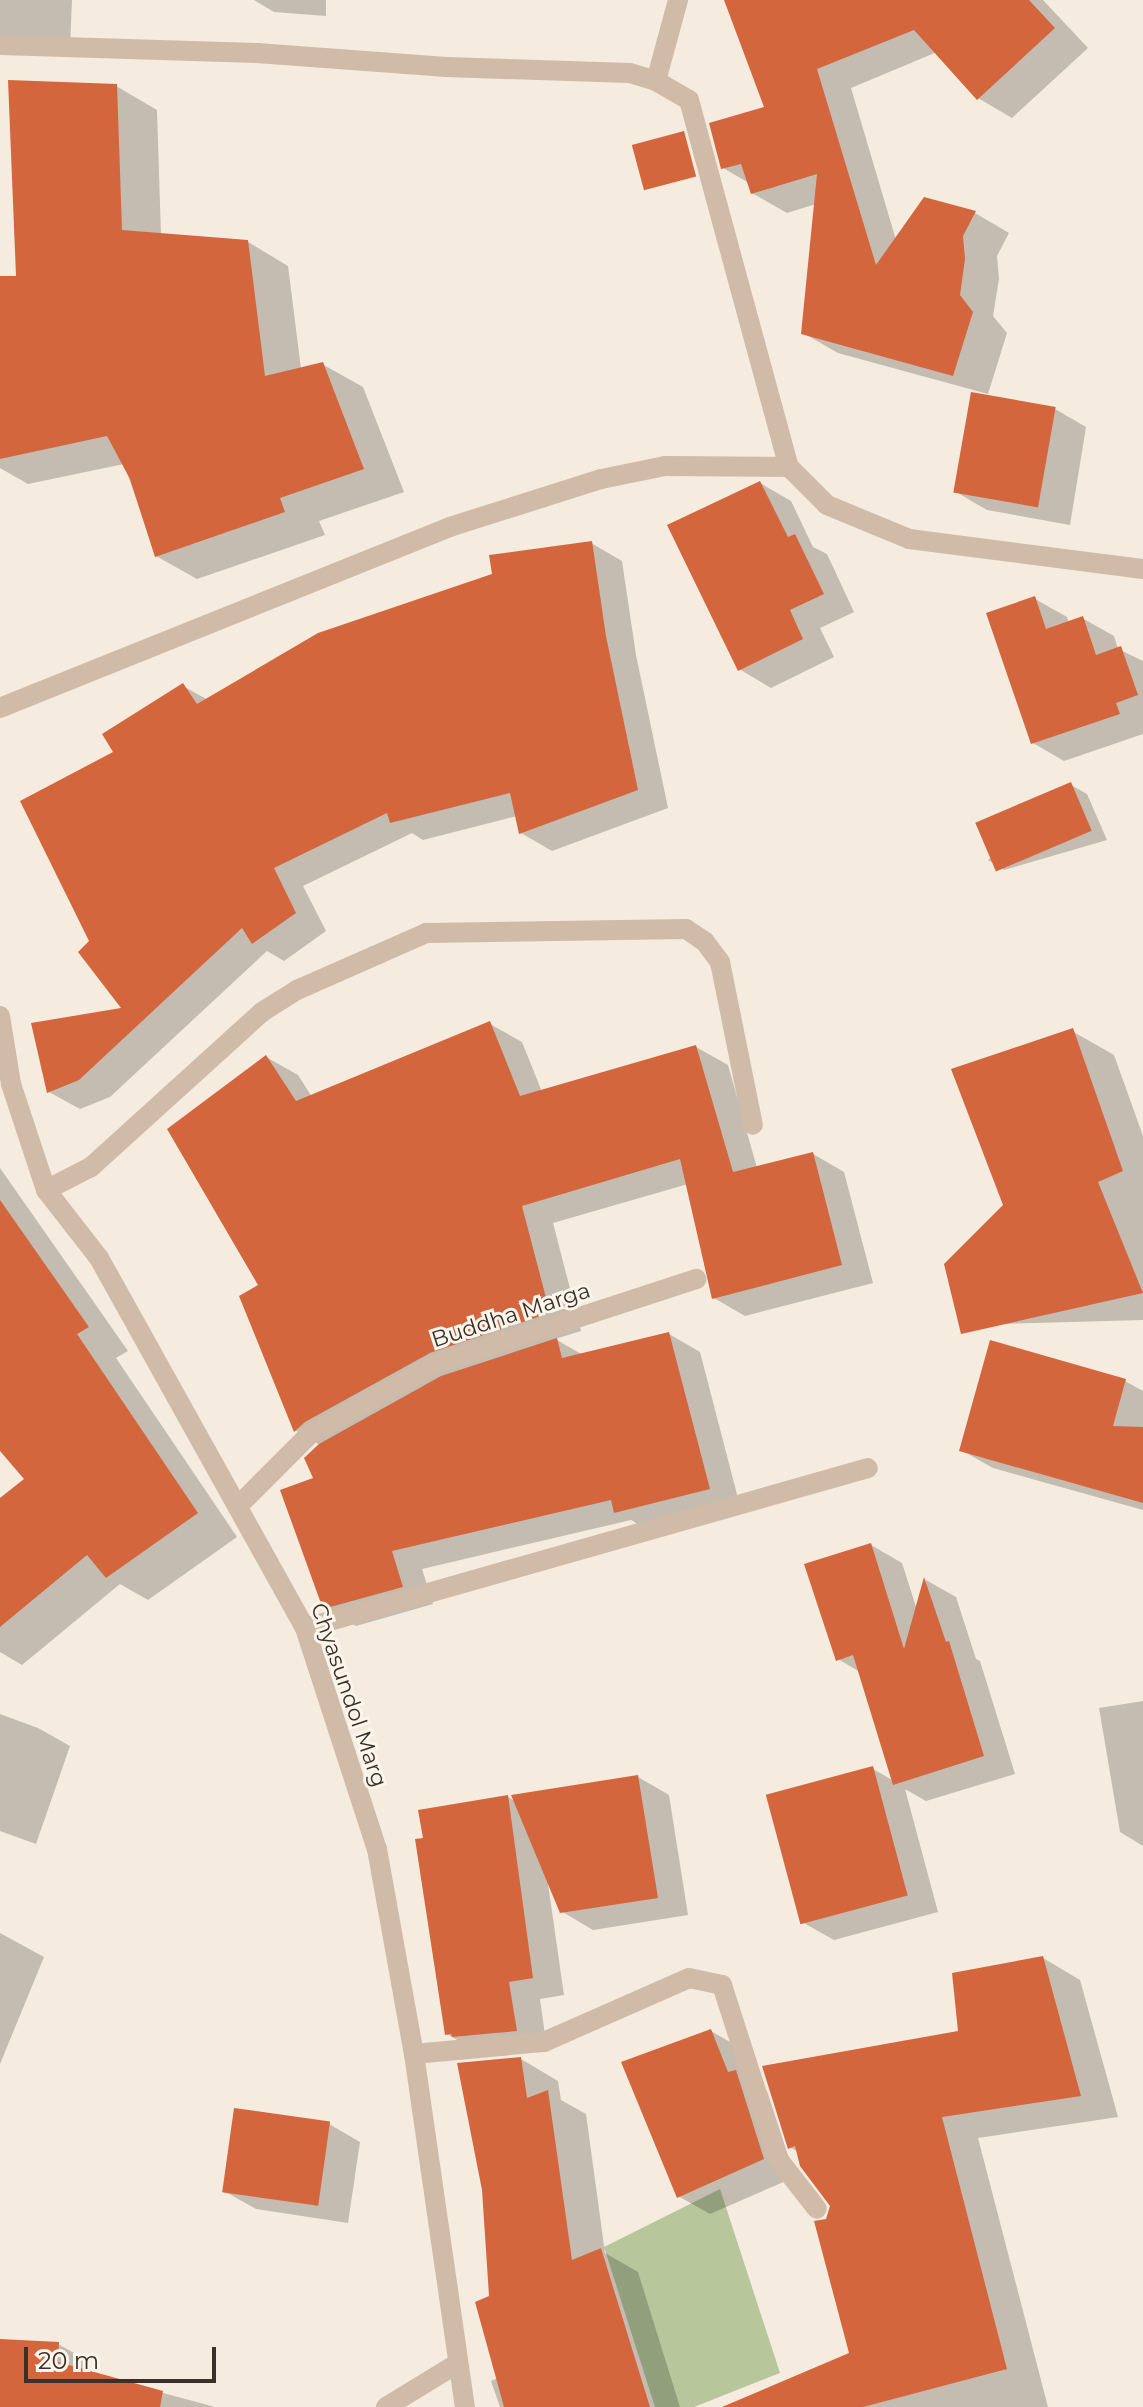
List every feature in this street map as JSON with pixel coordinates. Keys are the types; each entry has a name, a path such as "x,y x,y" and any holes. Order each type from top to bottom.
{"street":[{"path":"656,81 678,0"},
{"path":"0,45 257,53 446,67 630,73 656,81 689,100 789,467 827,505 909,539 1143,569"},
{"path":"0,708 450,527 601,479 665,466 789,467"},
{"path":"46,1190 91,1167 262,1012 297,990 426,933 686,929 705,942 720,962 753,1125"},
{"name":"Chyasundol Marg","path":"0,1016 11,1084 46,1190 99,1258 305,1628 377,1849 414,2054 465,2407"},
{"name":"Buddha Marga","path":"239,1505 311,1433 436,1364 696,1279"},
{"path":"305,1628 868,1468"},
{"path":"414,2054 544,2042 689,1978 722,1985 778,2159 817,2209"},
{"path":"386,2407 458,2363"}],"green space":[{"path":"720,2189 780,2373 694,2407 655,2407 604,2247"}],"building":[{"path":"724,0 1029,0 1055,28 977,100 914,30 817,69 876,265 924,197 976,211 963,236 965,259 960,295 973,312 953,376 801,334 817,174 751,194 741,164 721,169 709,123 764,107"},
{"path":"8,80 117,84 122,230 248,240 265,376 323,362 364,469 280,498 285,512 155,557 130,479 107,436 0,459 0,276 16,276"},
{"path":"684,131 696,176 644,190 632,145"},
{"path":"971,392 1056,407 1038,507 953,492"},
{"path":"760,481 788,537 795,534 824,594 790,610 803,639 738,671 667,525"},
{"path":"592,541 606,636 638,790 519,834 510,793 390,823 387,813 274,868 296,913 252,944 242,928 79,1080 47,1093 31,1023 121,1008 78,952 89,941 20,801 113,752 102,734 183,683 197,704 318,633 492,574 489,555"},
{"path":"1035,596 1046,629 1083,616 1096,655 1121,646 1138,695 1116,703 1120,714 1031,744 986,613"},
{"path":"1071,782 1092,831 996,871 975,823"},
{"path":"490,1021 520,1096 696,1045 733,1172 813,1152 842,1265 712,1299 680,1159 522,1206 550,1313 430,1353 305,1422 294,1432 239,1296 258,1285 167,1129 266,1055 296,1101"},
{"path":"1073,1028 1123,1171 1098,1182 1143,1293 961,1334 944,1264 1003,1205 951,1069"},
{"path":"0,1200 89,1327 77,1334 198,1513 106,1578 87,1555 0,1627 0,1498 24,1479 0,1451"},
{"path":"669,1332 710,1489 614,1513 611,1500 392,1551 403,1587 323,1609 280,1490 313,1478 304,1458 319,1444 441,1376 557,1338 562,1358"},
{"path":"990,1340 1126,1379 1113,1426 1143,1427 1143,1503 959,1451"},
{"path":"871,1543 904,1649 924,1577 946,1642 949,1641 984,1756 893,1785 853,1655 836,1661 804,1564"},
{"path":"873,1766 908,1895 800,1924 766,1795"},
{"path":"638,1775 658,1898 560,1913 511,1795"},
{"path":"508,1795 533,1978 509,1982 517,2031 452,2037 451,2034 445,2035 415,1839 423,1838 418,1810"},
{"path":"1043,1956 1081,2096 942,2117 1007,2369 863,2407 722,2407 849,2353 814,2221 826,2219 830,2206 800,2166 795,2146 788,2149 762,2066 958,2031 952,1973"},
{"path":"711,2029 728,2072 736,2070 764,2159 677,2198 621,2062"},
{"path":"521,2057 527,2098 548,2090 572,2260 601,2248 650,2407 504,2407 475,2302 489,2296 482,2190 457,2063"},
{"path":"234,2108 330,2121 318,2206 222,2192"},
{"path":"0,2339 59,2342 58,2362 163,2391 160,2407 0,2407"}]}
